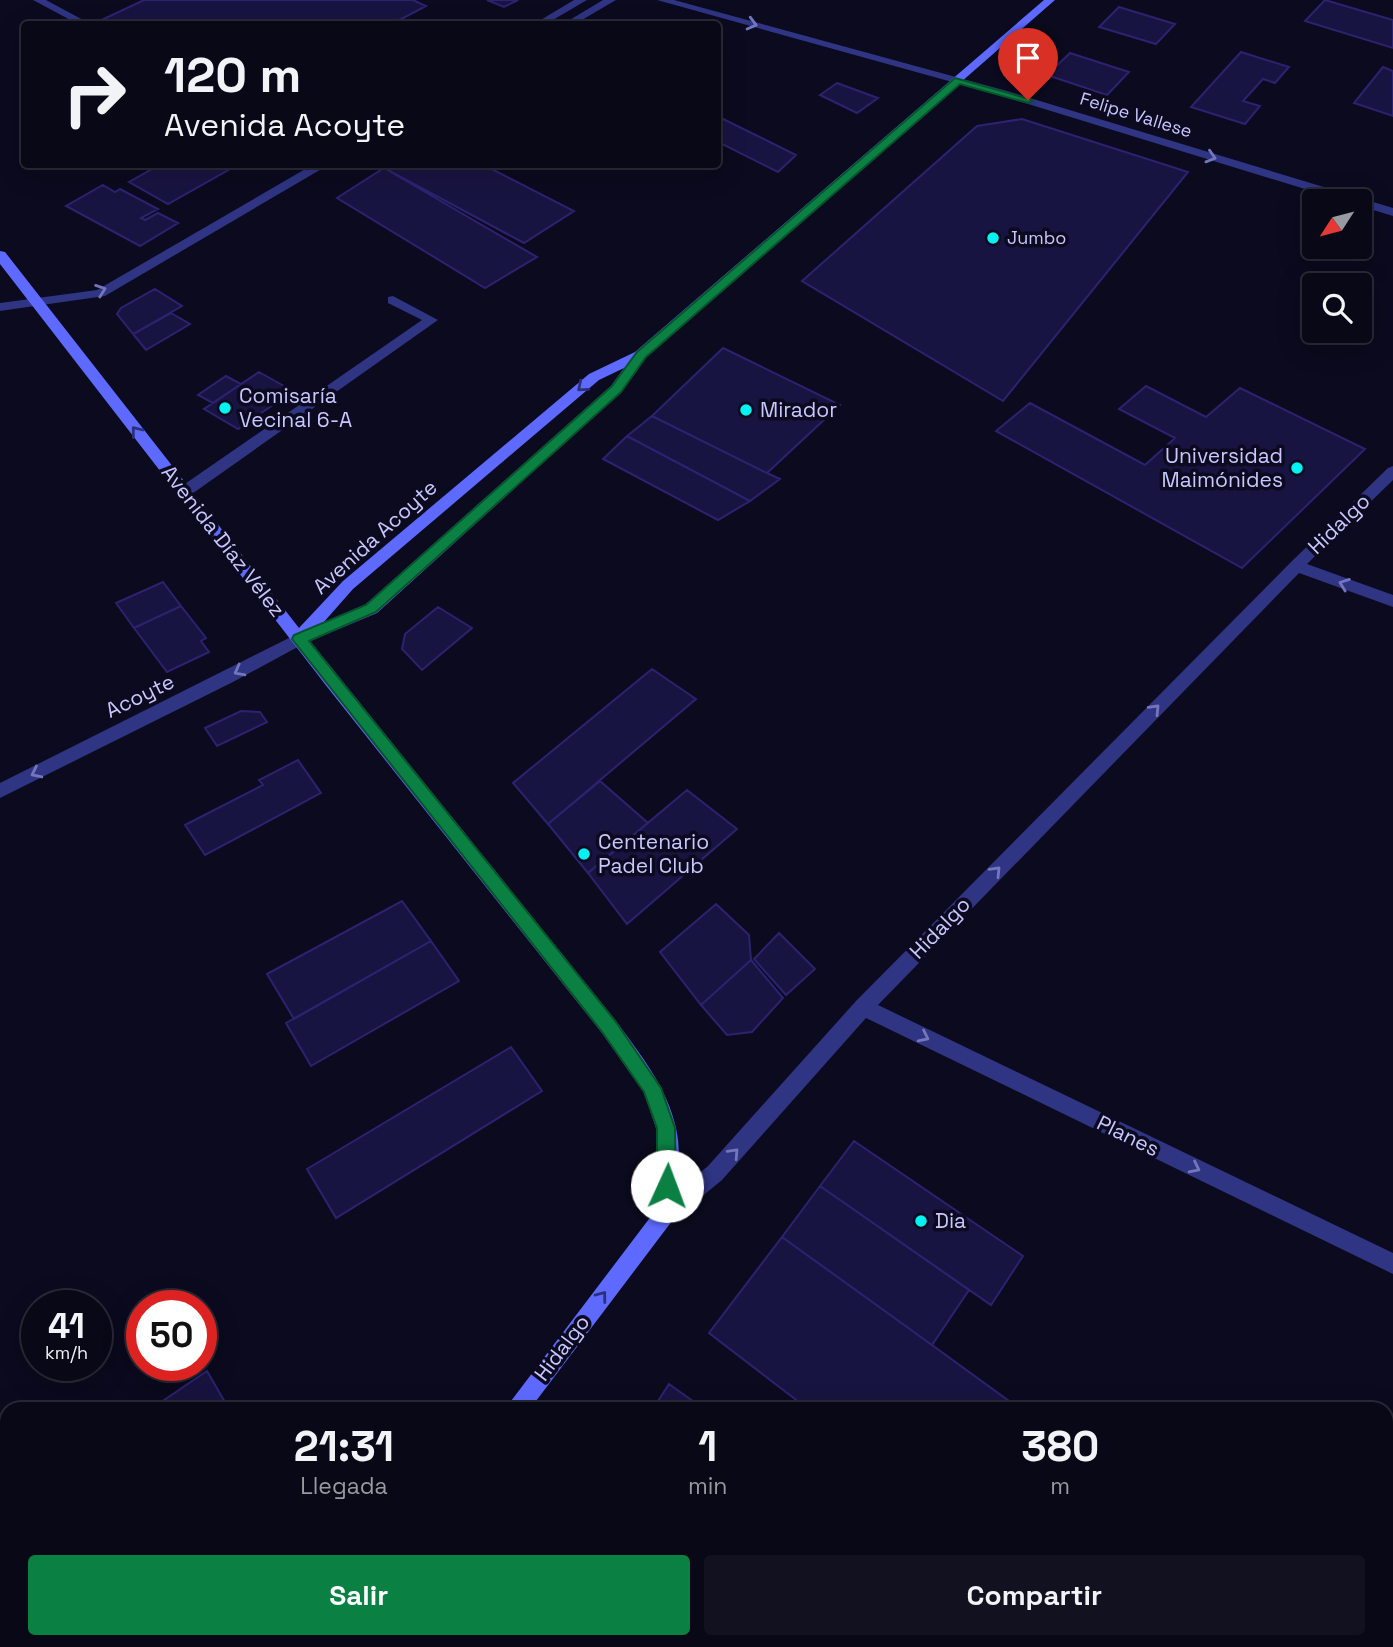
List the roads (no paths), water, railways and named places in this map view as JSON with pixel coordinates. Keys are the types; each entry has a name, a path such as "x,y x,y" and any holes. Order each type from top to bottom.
{"main road":[{"name":"Avenida Acoyte","path":"299,639 371,609 616,389 641,354 1050,0"},
{"name":"Avenida Díaz Vélez","path":"0,256 299,639 610,1027 652,1088 666,1128 668,1158 665,1214"},
{"name":"Avenida Acoyte","path":"299,639 348,585 594,377 641,354"},
{"name":"Hidalgo","path":"521,1402 665,1214"}],"street":[{"path":"38,0 80,21"},
{"path":"544,21 582,0"},
{"path":"573,21 611,0"},
{"name":"Felipe Vallese","path":"662,0 958,80 1315,189"},
{"path":"0,307 100,293 317,168"},
{"name":"Felipe Vallese","path":"1372,206 1393,212"},
{"path":"184,492 431,320 393,300"},
{"name":"Hidalgo","path":"665,1214 715,1173 863,1007 1296,566 1393,471"},
{"path":"1296,566 1393,601"},
{"name":"Acoyte","path":"0,791 227,678 299,639"},
{"name":"Planes","path":"863,1007 1393,1264"}],"place":[{"name":"Jumbo","path":"993,238"},
{"name":"Comisaría Vecinal 6-A","path":"225,408"},
{"name":"Mirador","path":"746,410"},
{"name":"Universidad Maimónides","path":"1297,468"},
{"name":"Centenario Padel Club","path":"584,854"},
{"name":"Dia","path":"921,1221"}]}
